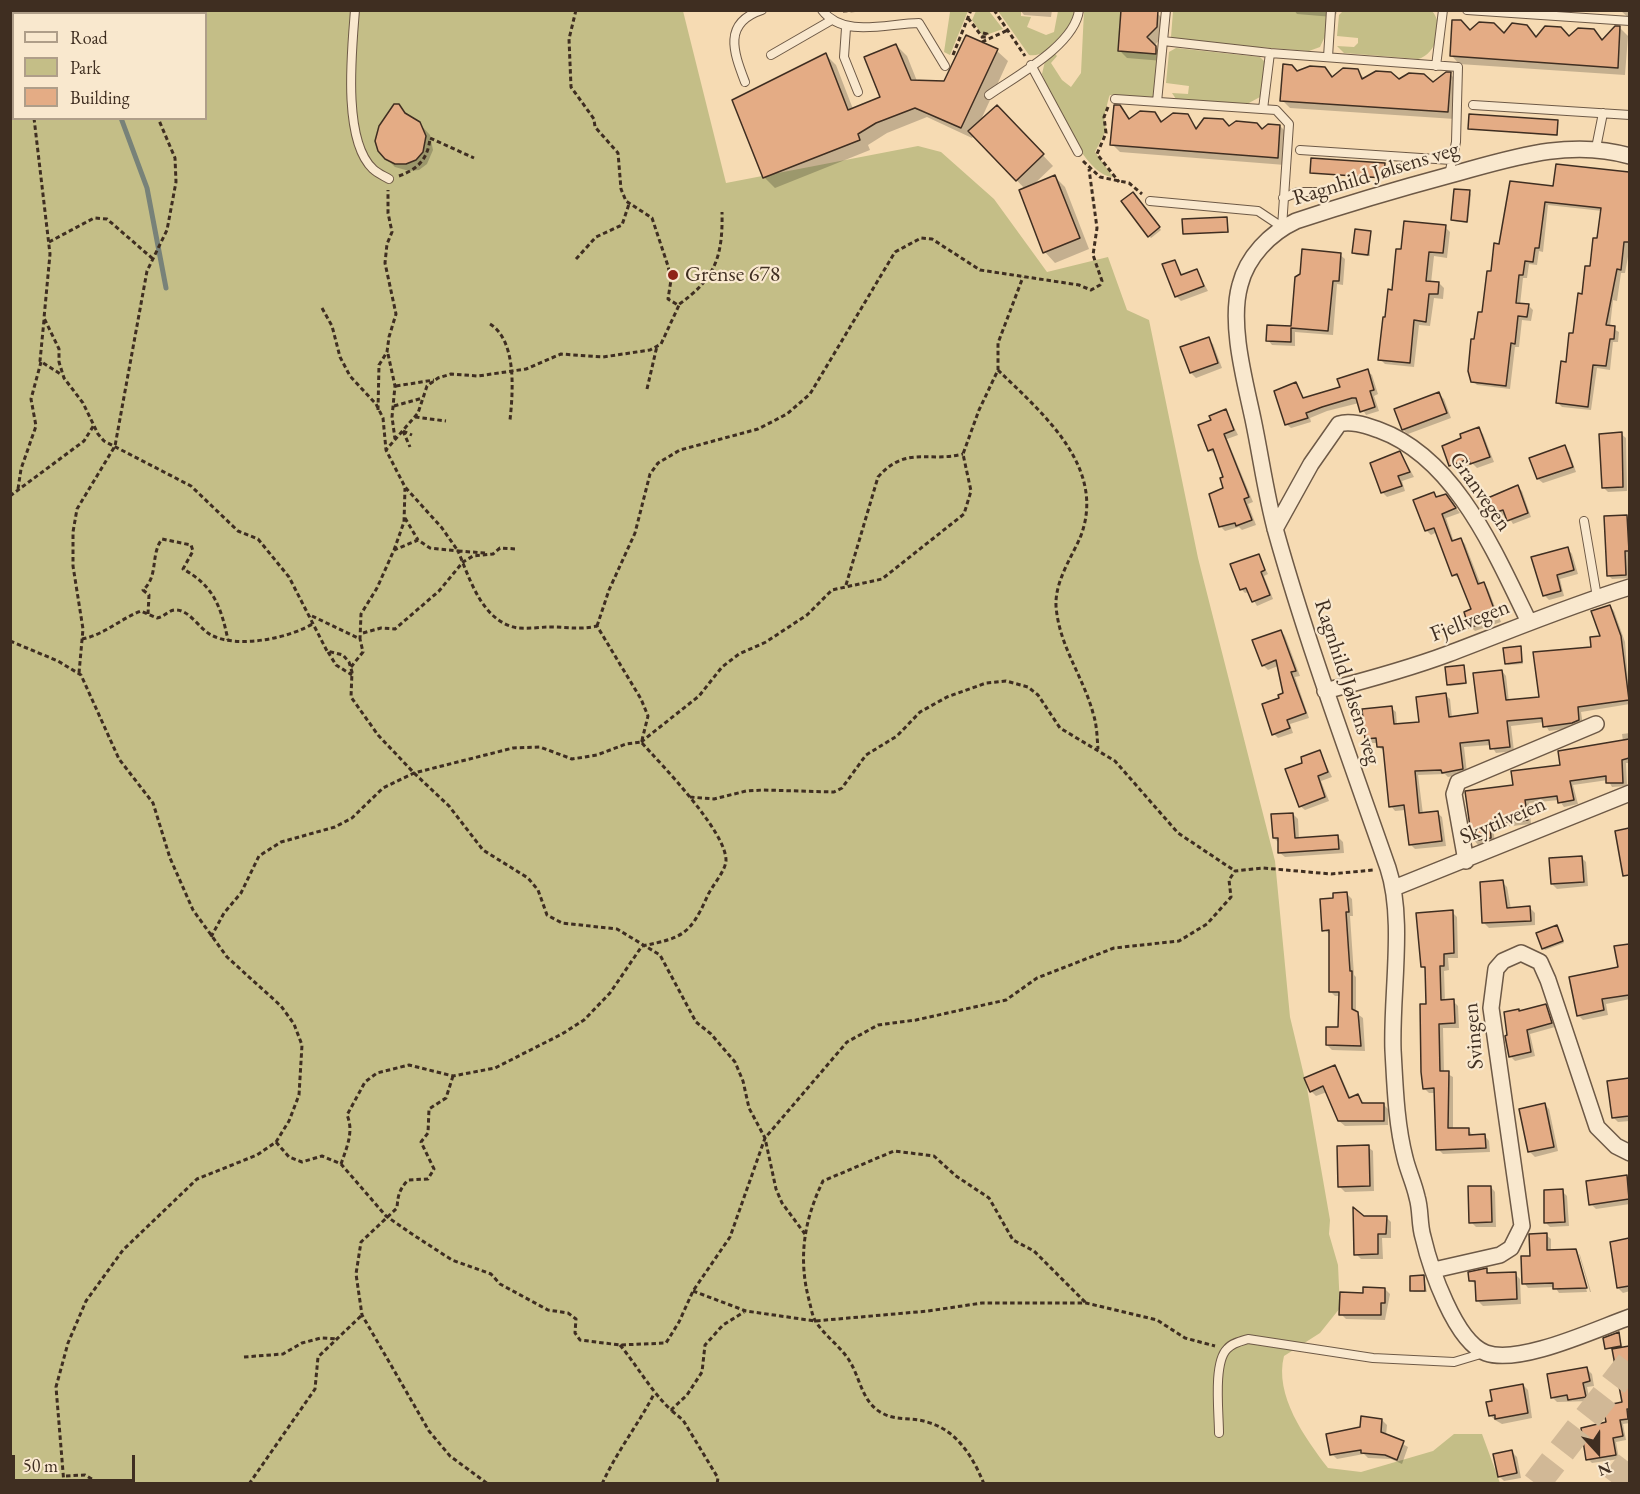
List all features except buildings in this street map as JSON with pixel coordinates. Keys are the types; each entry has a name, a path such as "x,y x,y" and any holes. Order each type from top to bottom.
{"street":[{"name":"Ragnhild Jølsens veg","path":"1485,1353 1467,1338 1453,1319 1422,1236 1418,1199 1404,1156 1397,1104 1393,1047 1394,888 1325,691 1275,529 1245,381 1236,311 1239,285 1249,263 1264,243 1282,227 1450,167 1532,153 1596,148 1629,156"},
{"name":"Granvegen","path":"1275,529 1311,464 1339,424 1349,423 1385,432 1420,451 1438,467 1453,486 1498,558 1529,622"},
{"name":"Fjellvegen","path":"1325,691 1384,676 1629,587"},
{"path":"1466,861 1454,794 1458,782 1596,724"},
{"name":"Skytilveien","path":"1394,888 1466,861 1629,793"},
{"name":"Svingen","path":"1434,1270 1500,1255 1510,1248 1522,1226 1491,1008 1496,969 1503,961 1521,953 1540,962 1598,1127 1616,1146 1629,1153"},
{"path":"1485,1353 1507,1355 1546,1347 1629,1317"}],"lane":[{"path":"355,10 349,76 358,139 372,168 389,179"},
{"path":"745,82 735,55 735,33 746,17 762,10"},
{"path":"822,10 830,21 846,28 920,23 945,66"},
{"path":"989,95 1065,39 1078,21 1079,10"},
{"path":"1157,102 1166,10"},
{"path":"1328,57 1331,10"},
{"path":"1436,66 1443,10"},
{"path":"1467,10 1629,21"},
{"path":"771,55 830,21"},
{"path":"846,28 844,57 858,92"},
{"path":"1163,41 1270,53 1458,68 1456,142 1450,167 1300,150"},
{"path":"1263,109 1270,53"},
{"path":"1031,65 1078,152"},
{"path":"1115,99 1276,110 1289,124 1282,198 1282,227"},
{"path":"1473,105 1629,115"},
{"path":"1596,148 1603,113"},
{"path":"1282,198 1298,192 1322,192"},
{"path":"1150,201 1258,212 1282,227"},
{"path":"1584,521 1597,597"},
{"path":"1219,1433 1219,1364 1226,1349 1236,1342 1248,1339 1373,1358 1454,1362 1485,1353"}],"path":[{"path":"576,10 569,39 571,87 594,119 595,128 618,153 621,189 629,204 652,218 670,273 668,299 678,305 700,289 709,278 722,238 722,212"},
{"path":"832,10 869,10"},
{"path":"945,66 950,63 972,10"},
{"path":"994,10 1031,65"},
{"path":"969,18 983,40 1008,30"},
{"path":"1115,99 1110,98 1104,117 1106,133 1096,154 1119,182"},
{"path":"18,489 21,469 36,426 31,399 41,362 49,242 34,120"},
{"path":"79,673 83,629 72,566 73,532 77,509 115,446 147,271 167,230 176,182 176,158 159,120"},
{"path":"395,441 395,386 387,352 388,337 396,314 385,263 387,244 392,232 388,213 389,179 414,171 423,162 430,138 474,158"},
{"path":"1078,152 1089,169 1100,177 1129,183 1150,201"},
{"path":"597,626 609,590 635,533 650,474 658,462 680,450 758,429 787,414 810,394 895,252 921,238 932,239 980,270 1079,285 1091,290 1100,285 1102,281 1093,255 1096,228 1089,169"},
{"path":"576,259 596,237 622,225 629,204"},
{"path":"49,242 94,218 107,219 153,260"},
{"path":"211,937 224,913 241,893 259,856 281,842 335,827 352,818 383,788 414,773 513,748 540,747 572,759 597,755 626,744 641,742 699,696 722,667 807,615 832,590 846,585 882,579 964,513 970,502 970,491 963,454 979,410 998,370 998,343 1023,277"},
{"path":"646,389 657,346 673,323 680,303"},
{"path":"322,308 332,326 339,357 350,376 383,418 386,450 405,487 442,528 458,551 476,596 502,621 518,628 554,627 577,630 597,626"},
{"path":"44,318 59,349 59,362 63,376 83,403 104,441 192,486 238,531 258,539 289,577 336,665 352,675"},
{"path":"490,324 503,334 510,356 510,420"},
{"path":"395,386 435,380 452,374 478,376 526,369 561,354 603,357 650,350 657,346"},
{"path":"378,410 379,365 387,352"},
{"path":"41,362 63,376"},
{"path":"998,370 1047,417 1082,473 1088,493 1081,535 1060,580 1056,603 1059,632 1093,712 1098,749"},
{"path":"386,450 415,417 427,386 435,380"},
{"path":"394,406 423,398"},
{"path":"415,417 446,420"},
{"path":"10,496 48,471 84,441 94,425"},
{"path":"404,431 412,435"},
{"path":"404,431 410,447"},
{"path":"846,585 878,477 886,467 908,457 925,455 950,457 963,454"},
{"path":"351,667 363,652 360,639 363,633 361,614 377,588 394,550 405,517 405,487"},
{"path":"405,517 418,540 430,548 493,554 500,548 517,549"},
{"path":"148,614 150,601 144,590 151,583 156,547 162,539 191,545 193,550 183,569 200,579 213,597 222,612 228,640"},
{"path":"394,550 418,540"},
{"path":"363,633 381,628 395,629 439,591 463,562 484,553"},
{"path":"82,639 107,630 120,619 141,611 162,617 175,609 183,611 210,634 228,640 259,641 302,631 314,623"},
{"path":"311,616 360,639"},
{"path":"597,626 633,682 648,716 641,742"},
{"path":"10,641 79,673 88,687 119,759 153,803 181,886 211,937 227,957 281,1006 294,1024 302,1045 299,1095 289,1121 276,1142 257,1155 197,1179 123,1250 86,1301 68,1343 56,1387 66,1476 64,1484"},
{"path":"327,651 343,656 351,667 351,697 378,735 449,806 483,850 528,878 538,890 547,915 562,923 617,929 660,955 696,1022 711,1034 735,1062 743,1081 749,1108 765,1138 779,1196 805,1234"},
{"path":"690,797 714,799 746,790 834,792 842,788 866,755 897,736 920,712 947,697 986,684 1006,681 1028,687 1038,695 1060,728 1098,749 1130,775 1178,833 1235,872 1263,868 1331,873 1388,869"},
{"path":"341,1164 349,1142 350,1123 347,1115 365,1082 377,1074 409,1065 453,1076 495,1068 584,1020 610,993 642,946 676,940 696,921 726,862 722,842 690,797 641,742"},
{"path":"276,1142 289,1158 302,1162 322,1156 341,1164 386,1216 452,1260 491,1274 500,1284 548,1310 568,1313 576,1319 575,1333 580,1340 620,1345 666,1343 679,1322 693,1291 730,1237 765,1138 847,1042 878,1025 916,1020 1006,1000 1037,978 1114,948 1179,940 1207,924 1231,897 1229,880 1235,872"},
{"path":"453,1076 446,1098 429,1109 428,1133 421,1142 423,1149 430,1156 434,1169 428,1179 408,1180 398,1194 397,1208 361,1242 356,1274 362,1316 429,1431 450,1456 488,1484"},
{"path":"984,1484 972,1457 962,1443 948,1433 927,1422 892,1417 873,1407 850,1362 815,1321 803,1276 805,1234 810,1209 823,1181 894,1151 934,1156 956,1176 989,1198 1013,1240 1034,1251 1086,1303"},
{"path":"693,1291 746,1311 815,1321 928,1311 982,1303 1086,1303 1157,1320 1185,1338 1226,1349"},
{"path":"671,1410 687,1395 702,1372 705,1345 723,1325 746,1311"},
{"path":"249,1484 315,1389 318,1357 362,1316"},
{"path":"244,1357 283,1354 302,1343 321,1338 338,1339"},
{"path":"620,1345 639,1368 654,1394 683,1420 718,1478 717,1484"},
{"path":"602,1484 616,1452 642,1416 654,1394"},
{"path":"66,1476 85,1475 100,1484"}],"green space":[{"path":"1327,10 1326,34 1320,47 1309,51 1179,41 1171,37 1173,11"},
{"path":"10,11 683,11 726,183 918,146 941,152 994,199 1047,272 1108,257 1127,310 1149,320 1198,558 1275,861 1290,1017 1307,1088 1330,1220 1329,1234 1338,1265 1340,1308 1320,1333 1284,1356 1283,1386 1287,1401 1301,1430 1328,1468 1361,1472 1433,1451 1454,1434 1482,1434 1500,1483 11,1483"},
{"path":"948,11 968,11 950,55 944,52 950,12"},
{"path":"976,11 989,11 1003,29 983,36 972,20"},
{"path":"998,11 1032,11 1021,12 1021,16 1031,17 1027,27 1046,35 1054,32 1058,11 1074,11 1069,26 1052,47 1037,55 1029,55"},
{"path":"1084,11 1121,11 1118,51 1159,54 1154,97 1110,95 1109,97 1104,117 1106,130 1095,152 1113,177 1102,174 1081,151 1061,118 1042,74 1045,61 1055,54 1057,56 1051,63 1062,80 1071,87 1081,73"},
{"path":"1343,11 1432,11 1438,24 1437,39 1430,52 1418,59 1344,53 1337,46 1354,47 1358,43 1358,38 1337,36 1339,15"},
{"path":"1176,48 1260,57 1265,62 1260,97 1247,104 1176,99 1172,93 1188,94 1189,86 1166,83 1169,52"}],"waterway":[{"path":"122,120 147,188 166,288"}],"tunnel":[{"path":"1536,1484 1630,1363"},
{"path":"1614,1484 1630,1463"}],"place":[{"name":"Grense 678","path":"673,275"}]}
